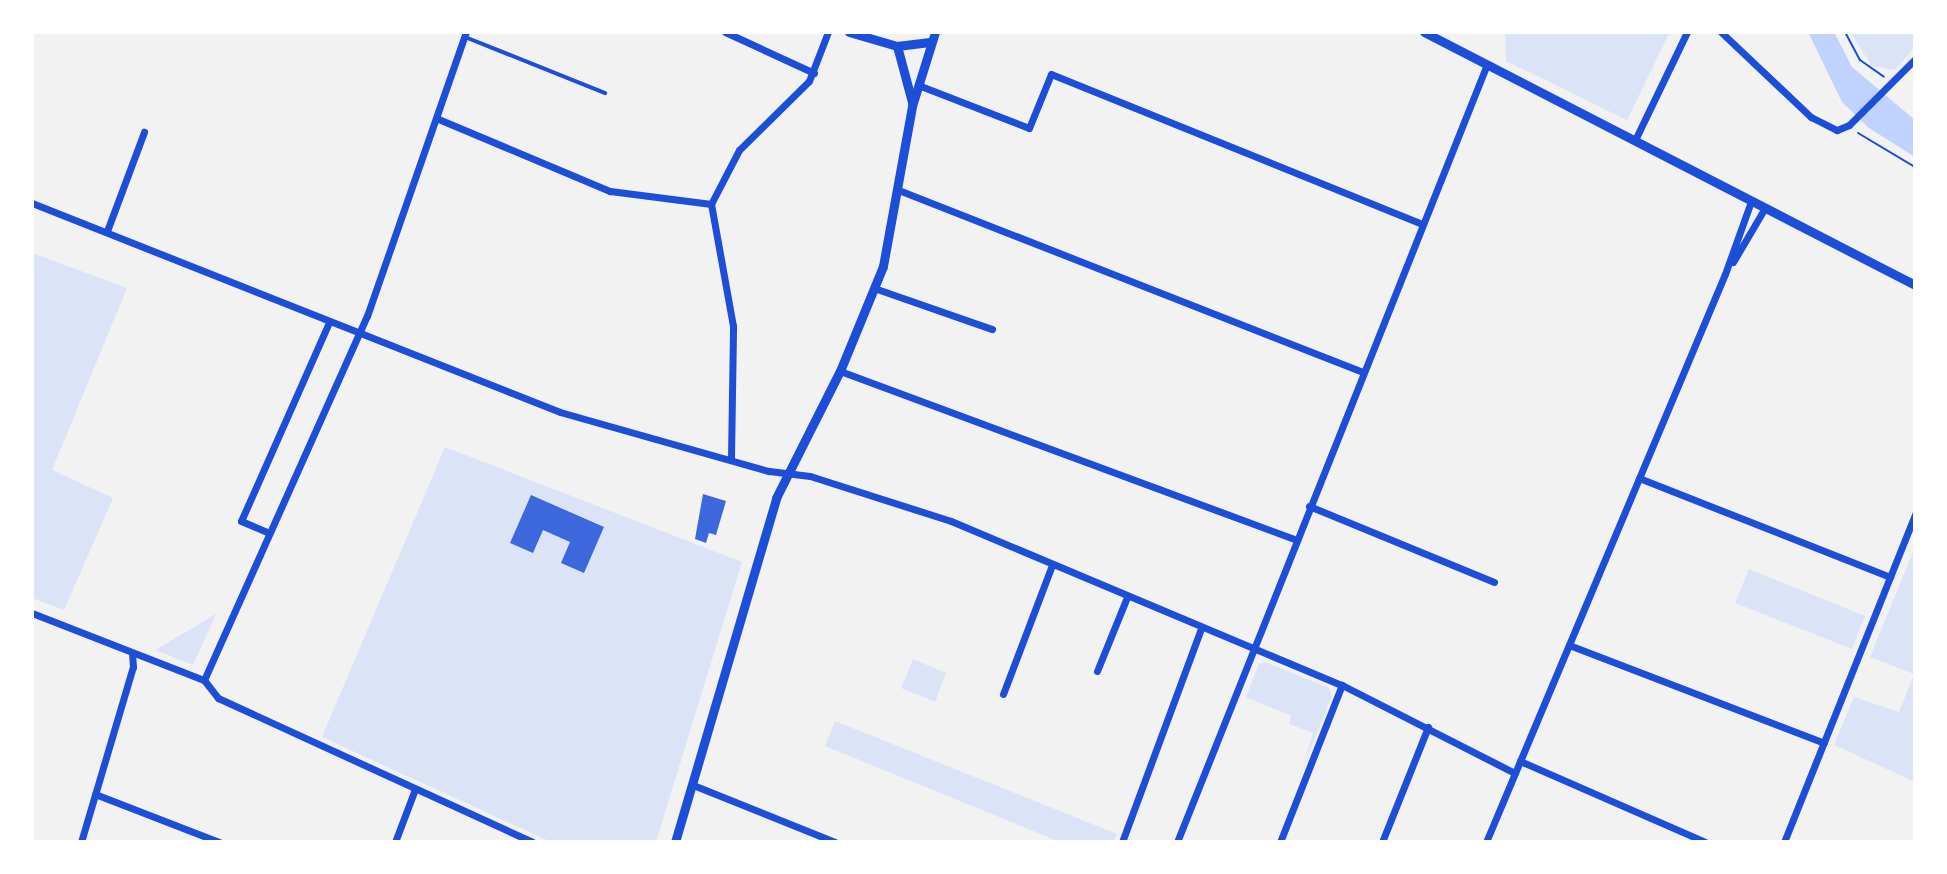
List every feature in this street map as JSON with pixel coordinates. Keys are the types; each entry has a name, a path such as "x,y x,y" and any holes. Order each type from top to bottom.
{"street":[{"path":"725,32 814,73"},
{"path":"731,458 733,326 711,204 739,150 814,73 828,32"},
{"path":"849,32 897,46 933,37"},
{"path":"1424,32 1635,140 1763,211 1915,285"},
{"path":"1635,140 1687,32"},
{"path":"1721,32 1811,117 1837,130 1851,123 1915,59"},
{"path":"204,680 267,532 373,299 466,34"},
{"path":"675,842 769,519 840,371 874,288 901,191 912,106 933,37"},
{"path":"897,46 912,106"},
{"path":"1177,842 1295,539 1487,64"},
{"path":"904,77 1029,128 1051,74 1351,192 1423,224"},
{"path":"436,118 610,191 711,204"},
{"path":"107,231 144,132"},
{"path":"901,191 1363,372"},
{"path":"32,203 356,334 585,421 790,474 951,521 1342,685 1515,773"},
{"path":"1486,842 1725,274 1750,204"},
{"path":"1725,274 1763,211"},
{"path":"874,288 992,329"},
{"path":"267,532 241,521 329,322"},
{"path":"840,371 1295,539"},
{"path":"1639,478 1890,577"},
{"path":"1309,506 1494,582"},
{"path":"1784,842 1915,514"},
{"path":"1003,694 1052,565"},
{"path":"1097,671 1127,597"},
{"path":"32,613 204,680 218,698 533,842"},
{"path":"1122,842 1201,628"},
{"path":"1569,645 1824,743"},
{"path":"81,842 134,663 132,654"},
{"path":"1280,842 1342,685"},
{"path":"1382,842 1428,727"},
{"path":"1520,761 1705,842"},
{"path":"693,785 835,842"},
{"path":"395,842 415,789"},
{"path":"95,794 219,842"}],"lane":[{"path":"466,34 605,93"}],"path":[{"path":"1845,32 1869,70 1889,84"},
{"path":"1851,123 1915,167"}],"shaded area":[{"path":"1505,32 1670,32 1627,120 1506,61"},
{"path":"1850,32 1915,32 1915,47 1895,70 1872,66"},
{"path":"32,253 127,288 52,470 113,498 64,610 32,598"},
{"path":"445,447 742,562 656,842 551,842 322,737"},
{"path":"1915,547 1915,782 1834,745 1854,697 1899,712 1914,674 1870,657"},
{"path":"1749,569 1865,616 1852,649 1735,603"},
{"path":"216,614 193,665 155,650"},
{"path":"913,659 946,673 935,702 901,688"},
{"path":"1266,662 1329,688 1332,696 1303,767 1313,733 1289,724 1291,716 1246,697 1259,664"},
{"path":"835,721 1117,834 1114,842 1060,842 825,746"}],"water":[{"path":"1808,32 1834,32 1852,67 1915,120 1915,157 1869,128 1842,102"}],"building":[{"path":"703,494 726,501 716,535 709,533 706,543 695,539"},
{"path":"531,495 604,527 584,573 561,563 570,542 543,530 533,553 510,543"}]}
